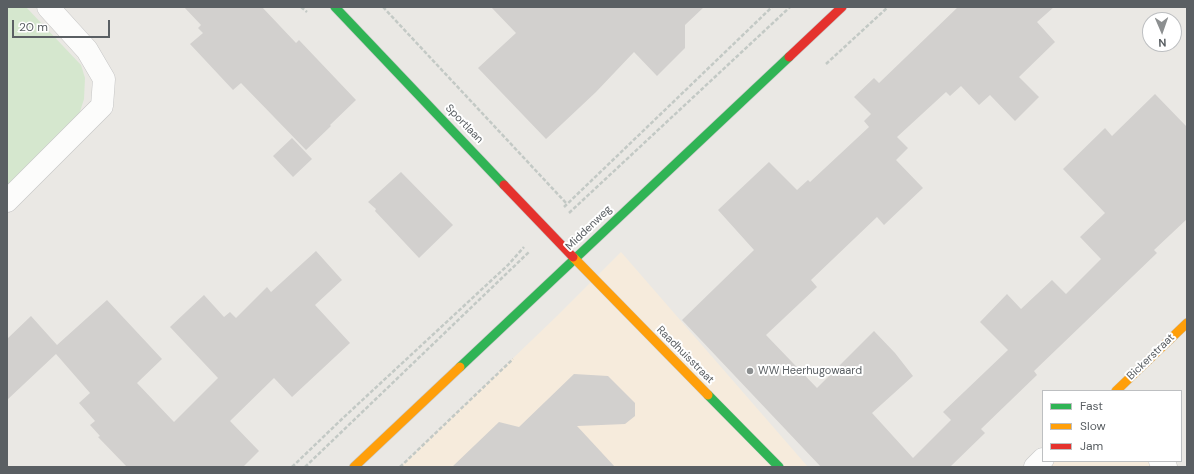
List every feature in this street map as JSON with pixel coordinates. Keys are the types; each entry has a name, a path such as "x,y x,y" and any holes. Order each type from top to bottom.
{"street":[{"path":"7,201 102,106 104,79 87,50 48,7"},
{"name":"Sportlaan","path":"335,7 575,258"},
{"name":"Middenweg","path":"354,467 842,7"},
{"name":"Raadhuisstraat","path":"575,258 779,467"},
{"name":"Bickerstraat","path":"1117,390 1187,322"}],"path":[{"path":"383,7 567,204"},
{"path":"564,207 772,7"},
{"path":"292,467 508,264 526,245"},
{"path":"400,467 513,359"}],"shaded area":[{"path":"621,252 808,467 400,467 558,315"},
{"path":"1042,462 1161,462 1166,467 1035,467"}],"green space":[{"path":"7,7 26,7 81,65 85,78 84,99 77,121 7,197"}],"building":[{"path":"184,7 262,7 296,43 299,40 356,100 306,150 241,83 233,90 190,44 203,33 198,28 201,25"},
{"path":"491,7 704,7 685,25 685,48 657,76 634,52 596,92 546,139 478,68 516,33"},
{"path":"958,7 1054,7 1037,22 1055,42 1019,77 1039,97 1015,121 990,95 979,105 961,86 950,96 946,92 897,137 908,148 896,160 923,188 884,225 877,217 811,280 817,287 766,335 817,388 874,331 895,353 913,376 872,413 913,458 951,420 943,412 1008,350 980,322 1007,294 1021,309 1052,280 1066,294 1101,259 1080,237 1105,213 1063,169 1105,128 1112,136 1155,94 1187,127 1187,219 1154,250 1157,253 1034,371 1037,375 981,429 985,433 950,467 821,467 682,320 754,250 718,210 769,162 797,190 808,180 810,182 869,127 864,121 871,114 854,97 874,78 879,83"},
{"path":"292,138 312,159 293,177 273,156"},
{"path":"401,172 453,225 419,258 375,211 376,209 368,202"},
{"path":"316,251 342,280 315,305 350,343 292,397 274,378 230,421 259,451 243,467 127,467 98,437 100,436 90,425 95,421 79,403 90,393 56,354 7,400 7,339 31,316 57,345 107,300 162,359 137,383 174,422 218,378 170,327 204,295 224,317 230,312 236,318 267,287 271,292"},
{"path":"574,374 608,376 635,403 635,416 625,424 577,426 615,467 452,467 499,422 519,427"}],"traffic: fast":[{"path":"335,7 504,185"},
{"path":"460,367 789,57"},
{"path":"708,395 779,467"}],"traffic: slow":[{"path":"573,257 708,395"},
{"path":"1117,390 1187,323"},
{"path":"354,467 460,367"}],"traffic: jam":[{"path":"789,57 842,7"},
{"path":"504,185 573,257"}],"place":[{"name":"WW Heerhugowaard","path":"750,371"}]}
